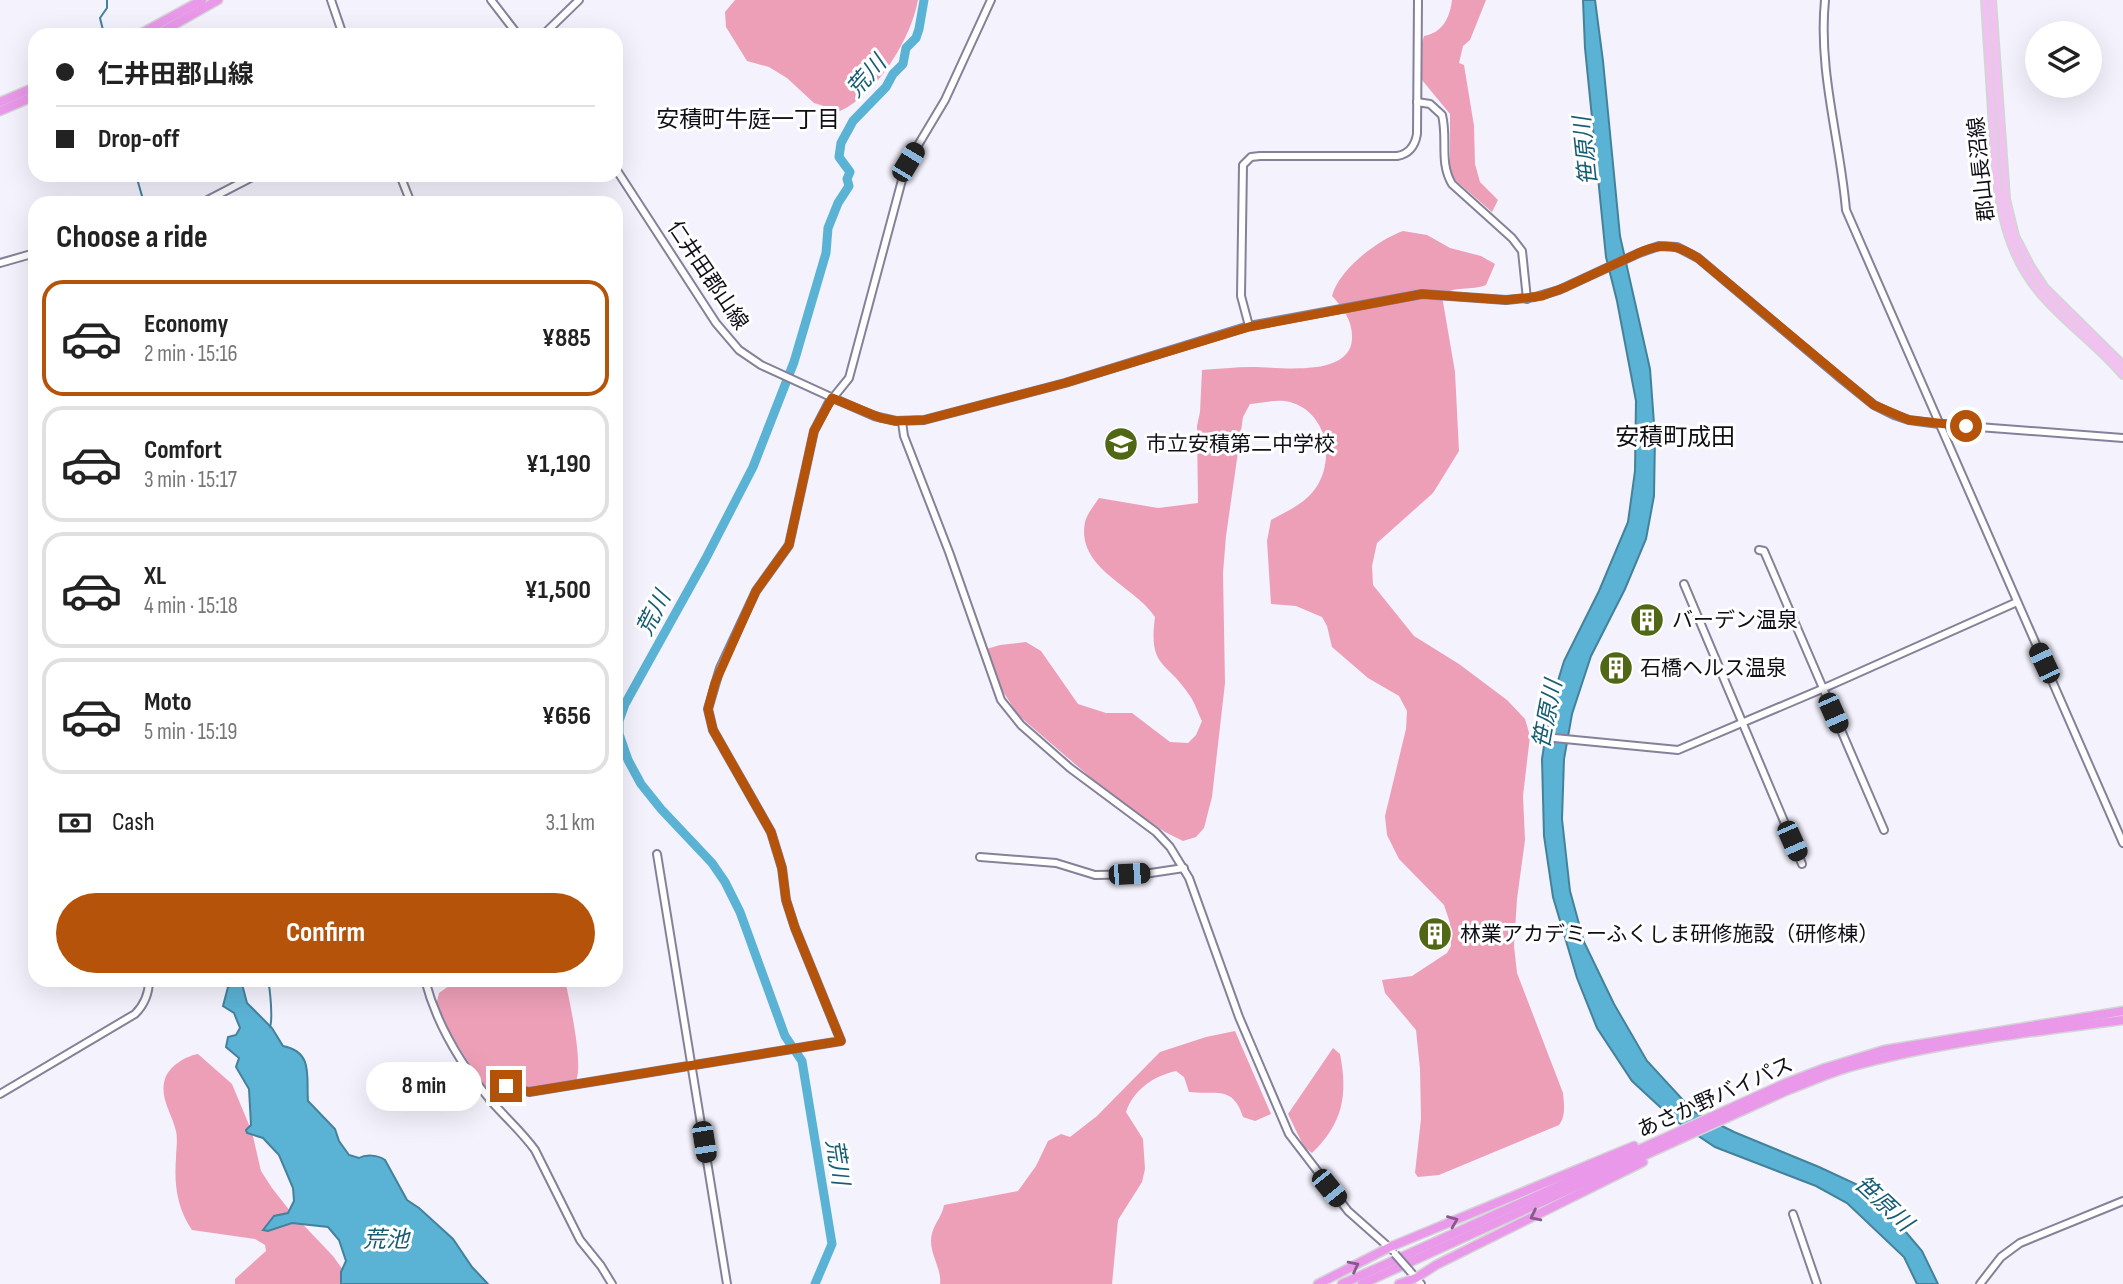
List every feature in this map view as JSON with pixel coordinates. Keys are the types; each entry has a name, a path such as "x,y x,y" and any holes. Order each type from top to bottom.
{"highway":[{"path":"151,28 202,0"},
{"path":"168,28 218,0"},
{"path":"0,102 28,89"},
{"path":"0,111 28,99"},
{"name":"あさか野バイパス","path":"1362,1284 1702,1121 1736,1110 1825,1068 1884,1050 2123,1011"},
{"name":"あさか野バイパス","path":"1342,1284 1676,1134 1826,1076 1885,1058 2123,1020"},
{"path":"1318,1284 1392,1250 1676,1134"},
{"path":"1399,1284 1418,1281 1436,1265 1653,1157 1676,1134"}],"main road":[{"name":"郡山長沼線","path":"1985,0 1999,202 2008,237 2019,262 2039,292 2123,375"},
{"name":"郡山長沼線","path":"1992,0 2006,199 2015,236 2045,288 2123,365"}],"street":[{"path":"331,0 341,28"},
{"path":"491,0 513,28"},
{"path":"550,28 579,0"},
{"path":"490,1100 504,1086 529,1092 841,1041 795,928 771,832 713,730 708,713 715,683 749,606 760,585 789,545 814,431 832,398 847,383 851,372 908,162 945,100 991,0"},
{"path":"1249,327 1241,296 1241,172 1244,164 1251,157 1260,156 1403,155 1411,148 1416,139 1418,0"},
{"path":"1825,0 1824,67 1842,170 1846,210 2123,843"},
{"path":"1417,102 1430,104 1442,115 1444,162 1446,174 1452,184 1512,238 1522,251 1527,299"},
{"name":"仁井田郡山線","path":"623,180 716,323 733,343 761,365 881,418 902,422 924,420 1052,387 1249,327 1422,294 1527,299 1552,293 1639,253 1668,245 1688,251 1874,405 1909,420 2123,438"},
{"path":"216,196 242,182"},
{"path":"0,263 28,256"},
{"path":"902,422 904,436 1001,699 1009,712 1070,768 1156,832 1184,868 1239,1017 1289,1135 1348,1211 1392,1250 1418,1281"},
{"path":"1759,550 1763,551 1884,830"},
{"path":"1684,584 1802,864"},
{"path":"1545,738 1678,750 2017,602"},
{"path":"657,855 727,1284"},
{"path":"980,857 1056,863 1094,875 1143,874 1184,868"},
{"path":"0,1094 135,1014 142,1007 149,987"},
{"path":"427,987 439,1023 449,1042 490,1100 535,1150 580,1240 612,1284"},
{"path":"1980,1284 2001,1258 2020,1243 2123,1201"},
{"path":"1793,1214 1817,1284"}],"shaded area":[{"path":"735,0 918,0 908,31 890,64 867,92 840,111 814,103 787,78 769,67 747,61 726,27 725,12"},
{"path":"1452,0 1486,0 1470,40 1463,46 1459,63 1464,65 1474,126 1475,164 1480,182 1498,200 1492,212 1454,179 1450,172 1450,114 1422,80 1421,47 1424,36 1436,32 1444,24"},
{"path":"1403,231 1427,235 1450,248 1481,256 1495,264 1486,285 1452,290 1442,296 1455,372 1459,451 1433,493 1377,543 1372,566 1373,585 1414,636 1459,664 1507,700 1525,719 1530,736 1523,796 1525,840 1514,946 1517,973 1563,1093 1564,1106 1559,1125 1439,1175 1418,1177 1415,1173 1421,1119 1416,1030 1385,993 1382,980 1412,976 1447,953 1451,946 1450,923 1444,905 1399,859 1387,835 1385,816 1406,729 1407,711 1399,696 1368,678 1332,647 1322,617 1296,606 1271,604 1267,541 1271,520 1310,495 1321,478 1325,465 1325,440 1314,418 1293,403 1277,401 1250,404 1243,417 1223,573 1225,683 1212,797 1204,828 1196,837 1183,841 1165,832 1111,795 1018,715 984,662 983,650 1026,642 1041,651 1078,704 1106,713 1132,713 1170,742 1188,743 1196,735 1202,721 1182,684 1157,655 1154,646 1155,617 1109,575 1089,552 1085,538 1086,519 1099,498 1158,508 1198,503 1197,426 1202,370 1246,367 1311,368 1339,360 1348,351 1352,332 1346,315 1332,296 1336,286 1351,266 1371,248"},
{"path":"447,987 567,987 577,1049 578,1075 575,1082 558,1090 517,1097 495,1097 479,1079 435,1009 439,993"},
{"path":"1235,1031 1271,1114 1255,1121 1243,1117 1239,1107 1229,1096 1189,1092 1184,1077 1176,1071 1160,1076 1140,1090 1126,1112 1143,1139 1145,1169 1142,1182 1118,1220 1112,1284 940,1284 931,1241 944,1205 1018,1191 1036,1166 1048,1141 1061,1134 1070,1137 1097,1116 1160,1052"},
{"path":"1333,1048 1340,1054 1342,1069 1341,1108 1331,1131 1312,1153 1304,1147 1288,1114"},
{"path":"198,1054 232,1084 252,1132 261,1171 272,1188 333,1256 353,1284 235,1284 235,1279 266,1251 265,1245 255,1239 192,1230 178,1196 177,1134 165,1099 164,1086 167,1074 174,1066 183,1059"}],"water":[{"path":"1583,0 1595,0 1620,236 1650,369 1655,437 1654,496 1646,539 1625,589 1591,656 1572,714 1564,759 1562,819 1570,891 1584,942 1614,1004 1647,1061 1694,1112 1858,1185 1888,1211 1922,1251 1938,1284 1917,1284 1904,1257 1847,1203 1816,1186 1715,1147 1673,1119 1632,1081 1597,1028 1577,978 1553,897 1544,836 1542,759 1550,707 1564,661 1599,591 1628,522 1635,471 1636,401 1606,257 1585,48"},
{"name":"荒池","path":"228,987 243,987 247,1003 272,1028 283,1046 293,1049 304,1060 308,1101 335,1129 339,1141 349,1155 359,1158 376,1156 385,1160 407,1200 453,1239 472,1267 488,1284 341,1284 341,1272 346,1261 339,1240 328,1227 292,1223 268,1231 263,1230 274,1216 288,1213 294,1201 293,1188 279,1155 263,1138 247,1133 246,1130 251,1125 249,1089 236,1067 239,1058 226,1047 228,1037 236,1035 240,1028 234,1013 223,1006"}],"waterway":[{"path":"102,28 100,18 107,8 107,0"},
{"name":"荒川","path":"623,710 753,467 794,362 826,253 828,228 838,203 849,186 847,179 850,172 839,157 841,143 853,121 886,87 903,64 906,48 916,38 919,29 924,0"},
{"path":"138,182 142,196"},
{"name":"荒川","path":"623,746 641,784 712,863 725,882 740,912 785,1036 802,1061 832,1244 815,1284"},
{"path":"269,987 270,1027"}],"place":[{"name":"市立安積第二中学校","path":"1121,444"},
{"name":"バーデン温泉","path":"1647,620"},
{"name":"石橋ヘルス温泉","path":"1616,668"},
{"name":"林業アカデミーふくしま研修施設（研修棟）","path":"1435,934"}],"district":[{"name":"安積町牛庭一丁目","path":"748,119"},
{"name":"安積町成田","path":"1675,437"}],"route":[{"path":"506,1086 529,1092 841,1041 795,928 771,832 713,730 708,713 715,683 749,606 760,585 789,545 814,431 832,398 881,418 912,422 924,420 1065,383 1249,327 1373,302 1436,293 1506,300 1542,296 1643,251 1670,245 1698,258 1874,405 1909,420 1966,426"}],"water label":[{"name":"笹原川","path":"1585,151"},
{"name":"笹原川","path":"1547,714"},
{"name":"笹原川","path":"1884,1203"}]}
